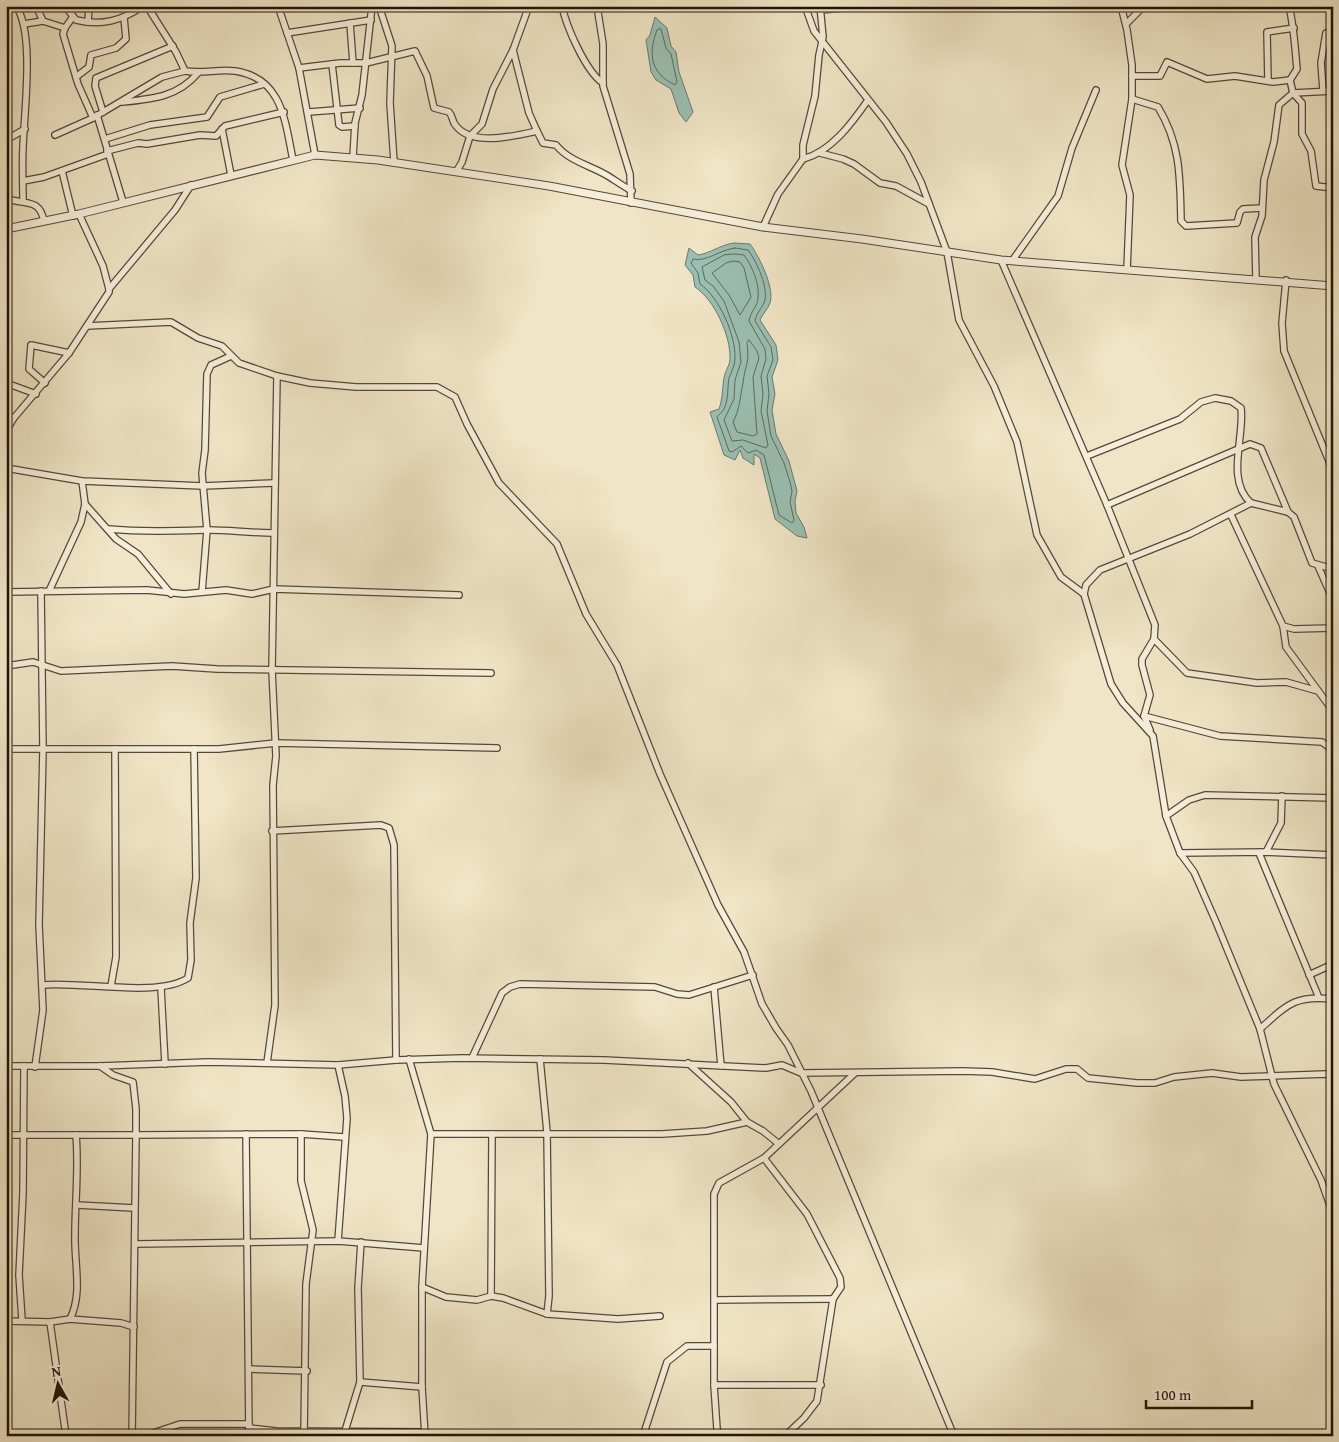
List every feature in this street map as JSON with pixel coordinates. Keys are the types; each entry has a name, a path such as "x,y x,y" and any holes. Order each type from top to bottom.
{"street":[{"path":"16,6 24,24 27,70 23,201"},
{"path":"36,6 43,21"},
{"path":"65,6 72,18 88,22 112,22 124,18 145,6 173,46 185,71"},
{"path":"88,22 89,6"},
{"path":"278,6 299,68 315,156"},
{"path":"353,157 355,126 360,108 372,6"},
{"path":"379,6 391,40 390,102 394,162"},
{"path":"456,172 462,162 470,136 482,124 493,89 513,50 529,6"},
{"path":"562,6 564,20 593,74 603,83"},
{"path":"597,6 603,44 603,83 630,174 631,203"},
{"path":"805,6 812,26 886,122 907,154 947,252 959,320 994,386 1017,442 1037,535 1060,577 1084,594"},
{"path":"803,159 802,145 815,96 824,32 820,8 869,6"},
{"path":"1121,6 1126,24 1132,76 1132,99 1122,165 1130,195 1127,270"},
{"path":"1126,24 1144,6"},
{"path":"1289,6 1294,28 1297,69 1290,80 1293,93 1302,102 1302,134 1312,154 1316,186 1333,188"},
{"path":"72,18 65,28 64,34 76,76 98,115"},
{"path":"76,76 89,67 91,55 116,48 126,39 124,18"},
{"path":"287,33 371,20"},
{"path":"24,24 43,21 65,28"},
{"path":"350,23 353,63"},
{"path":"1268,81 1267,32 1294,28"},
{"path":"1323,90 1323,52 1326,33 1333,32"},
{"path":"124,202 98,115 96,78 173,46"},
{"path":"513,50 529,113 543,143 556,145 562,153 608,176 632,191"},
{"path":"299,68 332,64 366,63 412,51 417,52 427,76 434,108 449,112 454,122 470,136 497,139 537,131"},
{"path":"1132,76 1160,76 1167,62 1207,79 1235,76 1268,81 1290,80"},
{"path":"332,64 340,127 355,126"},
{"path":"55,135 98,115 166,75 185,71 198,73 236,71 260,80 274,93 284,112 293,160"},
{"path":"117,103 157,97 177,91 188,86 198,73"},
{"path":"105,139 150,125 207,117 220,97 264,84"},
{"path":"1012,261 1058,196 1072,148 1096,90"},
{"path":"1256,278 1255,237 1262,208 1266,169 1273,151 1279,105 1293,93 1333,91"},
{"path":"1132,99 1158,107 1168,128 1178,158 1181,221 1183,224 1186,226 1237,223 1242,210 1262,208"},
{"path":"763,227 778,194 803,159 820,154 850,125 868,100"},
{"path":"308,112 360,108"},
{"path":"24,182 62,171 108,152 138,143 145,145 200,135 216,136 225,126 284,112"},
{"path":"6,140 25,129"},
{"path":"222,129 231,175"},
{"path":"820,154 848,161 880,183 896,186 929,204"},
{"path":"6,229 76,215 293,160 315,156 353,157 549,186 763,227 862,238 1001,260 1286,280 1333,286"},
{"path":"62,171 76,215 103,266 109,289"},
{"path":"6,432 13,420 69,353 109,289 175,210 191,185"},
{"path":"6,198 38,206 42,210 44,221"},
{"path":"1001,260 1152,613 1155,625 1154,639 1142,659 1150,695 1144,716 1152,736 1166,816 1180,853 1194,872 1260,1029 1271,1075 1321,1180 1333,1214"},
{"path":"1286,280 1282,323 1284,351 1333,471"},
{"path":"87,326 171,322 198,338 222,346 239,362 277,376 310,383 356,387 437,387 455,397 476,442 499,483 557,544 586,614 617,665 694,854 718,905 744,952 762,1004 788,1045 817,1107 954,1436"},
{"path":"45,383 30,369 31,345 69,353"},
{"path":"202,592 207,530 203,486 207,374 211,365 231,356"},
{"path":"267,1064 275,1005 272,831 276,743 272,670 277,376"},
{"path":"6,383 36,394"},
{"path":"1086,456 1180,419 1201,402 1215,398 1231,401 1241,408 1243,419 1238,450 1241,486 1251,503"},
{"path":"6,413 13,420"},
{"path":"1107,505 1250,444 1261,448 1288,512"},
{"path":"6,468 82,482 203,486 274,483"},
{"path":"50,590 63,564 70,542 81,522 85,504 82,482"},
{"path":"1152,736 1124,703 1111,684 1084,594 1086,585 1100,570 1190,534 1231,515 1251,503 1288,512 1294,516 1309,557 1318,566 1333,600"},
{"path":"85,504 116,539 138,554 171,594"},
{"path":"1231,515 1283,626 1286,647 1333,711"},
{"path":"108,529 147,533 207,530 244,534 273,533"},
{"path":"1318,566 1333,569"},
{"path":"7,590 91,592 147,590 171,594 226,590 252,594 274,589 459,595"},
{"path":"35,1066 43,1010 40,925 43,750 41,591"},
{"path":"1283,626 1294,629 1333,628"},
{"path":"1154,639 1187,673 1257,683 1286,682 1318,691"},
{"path":"6,666 27,662 61,671 172,666 272,670 491,673"},
{"path":"1144,716 1220,736 1322,742 1333,750"},
{"path":"6,749 219,749 276,743 497,748"},
{"path":"111,986 116,957 115,749"},
{"path":"42,985 69,983 161,988 178,985 188,978 191,960 190,923 196,878 194,749"},
{"path":"1166,816 1189,800 1206,794 1329,798 1333,794"},
{"path":"1266,852 1282,823 1282,796"},
{"path":"272,831 381,825 389,828 394,845 396,1060"},
{"path":"1180,853 1266,852 1333,855"},
{"path":"1258,853 1319,998"},
{"path":"1309,975 1333,964"},
{"path":"472,1058 502,993 515,985 598,984 655,987 677,994 689,995 752,975"},
{"path":"714,987 721,1066"},
{"path":"161,988 165,1064"},
{"path":"1260,1029 1287,1004 1312,997 1333,999"},
{"path":"6,1066 165,1064 338,1065 409,1059 472,1058 688,1063 766,1068 782,1065 801,1072 992,1072 1035,1079 1066,1069 1076,1069 1088,1078 1137,1083 1155,1083 1174,1077 1212,1074 1242,1077 1326,1074 1333,1076"},
{"path":"144,1436 187,1424 249,1426 304,1433 345,1431 357,1434 425,1434 422,1387 422,1287 431,1134 409,1059"},
{"path":"540,1059 547,1132 549,1296 547,1314"},
{"path":"688,1063 731,1102 747,1122 763,1131 779,1144"},
{"path":"338,1065 345,1096 347,1118 344,1137 338,1241"},
{"path":"22,1320 18,1275 23,1202 24,1066"},
{"path":"100,1066 113,1075 133,1082 136,1109 134,1208 136,1244 132,1436"},
{"path":"720,1436 717,1429 714,1385 714,1194 719,1183 764,1158 855,1073"},
{"path":"431,1134 547,1132 662,1134 707,1131 747,1122"},
{"path":"246,1134 250,1369 249,1436"},
{"path":"6,1135 301,1134 344,1137"},
{"path":"301,1134 301,1181 313,1230 306,1284 304,1433"},
{"path":"491,1296 492,1134"},
{"path":"70,1319 76,1307 77,1263 74,1236 78,1174 76,1135"},
{"path":"764,1158 807,1214 840,1278 841,1287 833,1299 817,1401 804,1418 785,1436"},
{"path":"77,1205 134,1208"},
{"path":"136,1244 338,1241 424,1248"},
{"path":"345,1431 360,1382 358,1288 361,1242"},
{"path":"422,1287 446,1297 477,1300 491,1296 503,1298 547,1314 618,1319 660,1316"},
{"path":"715,1300 833,1299"},
{"path":"6,1321 50,1322 70,1319 121,1323 134,1327"},
{"path":"50,1322 66,1436"},
{"path":"643,1436 667,1362 687,1346 714,1346"},
{"path":"250,1369 306,1371"},
{"path":"360,1382 422,1387"},
{"path":"714,1385 821,1385"}],"water":[{"path":"655,17 667,28 671,46 676,52 679,72 693,112 686,122 679,113 671,89 656,80 651,72 646,40 650,35"},
{"path":"734,243 750,244 762,264 770,289 770,303 760,320 776,345 778,360 772,377 775,394 772,410 776,434 789,461 797,491 795,501 796,513 804,527 807,538 797,536 775,519 760,458 754,454 754,465 743,458 740,450 735,460 724,455 710,412 719,409 725,375 730,361 730,350 724,329 715,309 709,300 695,287 693,275 685,265 689,248 698,255"}]}
